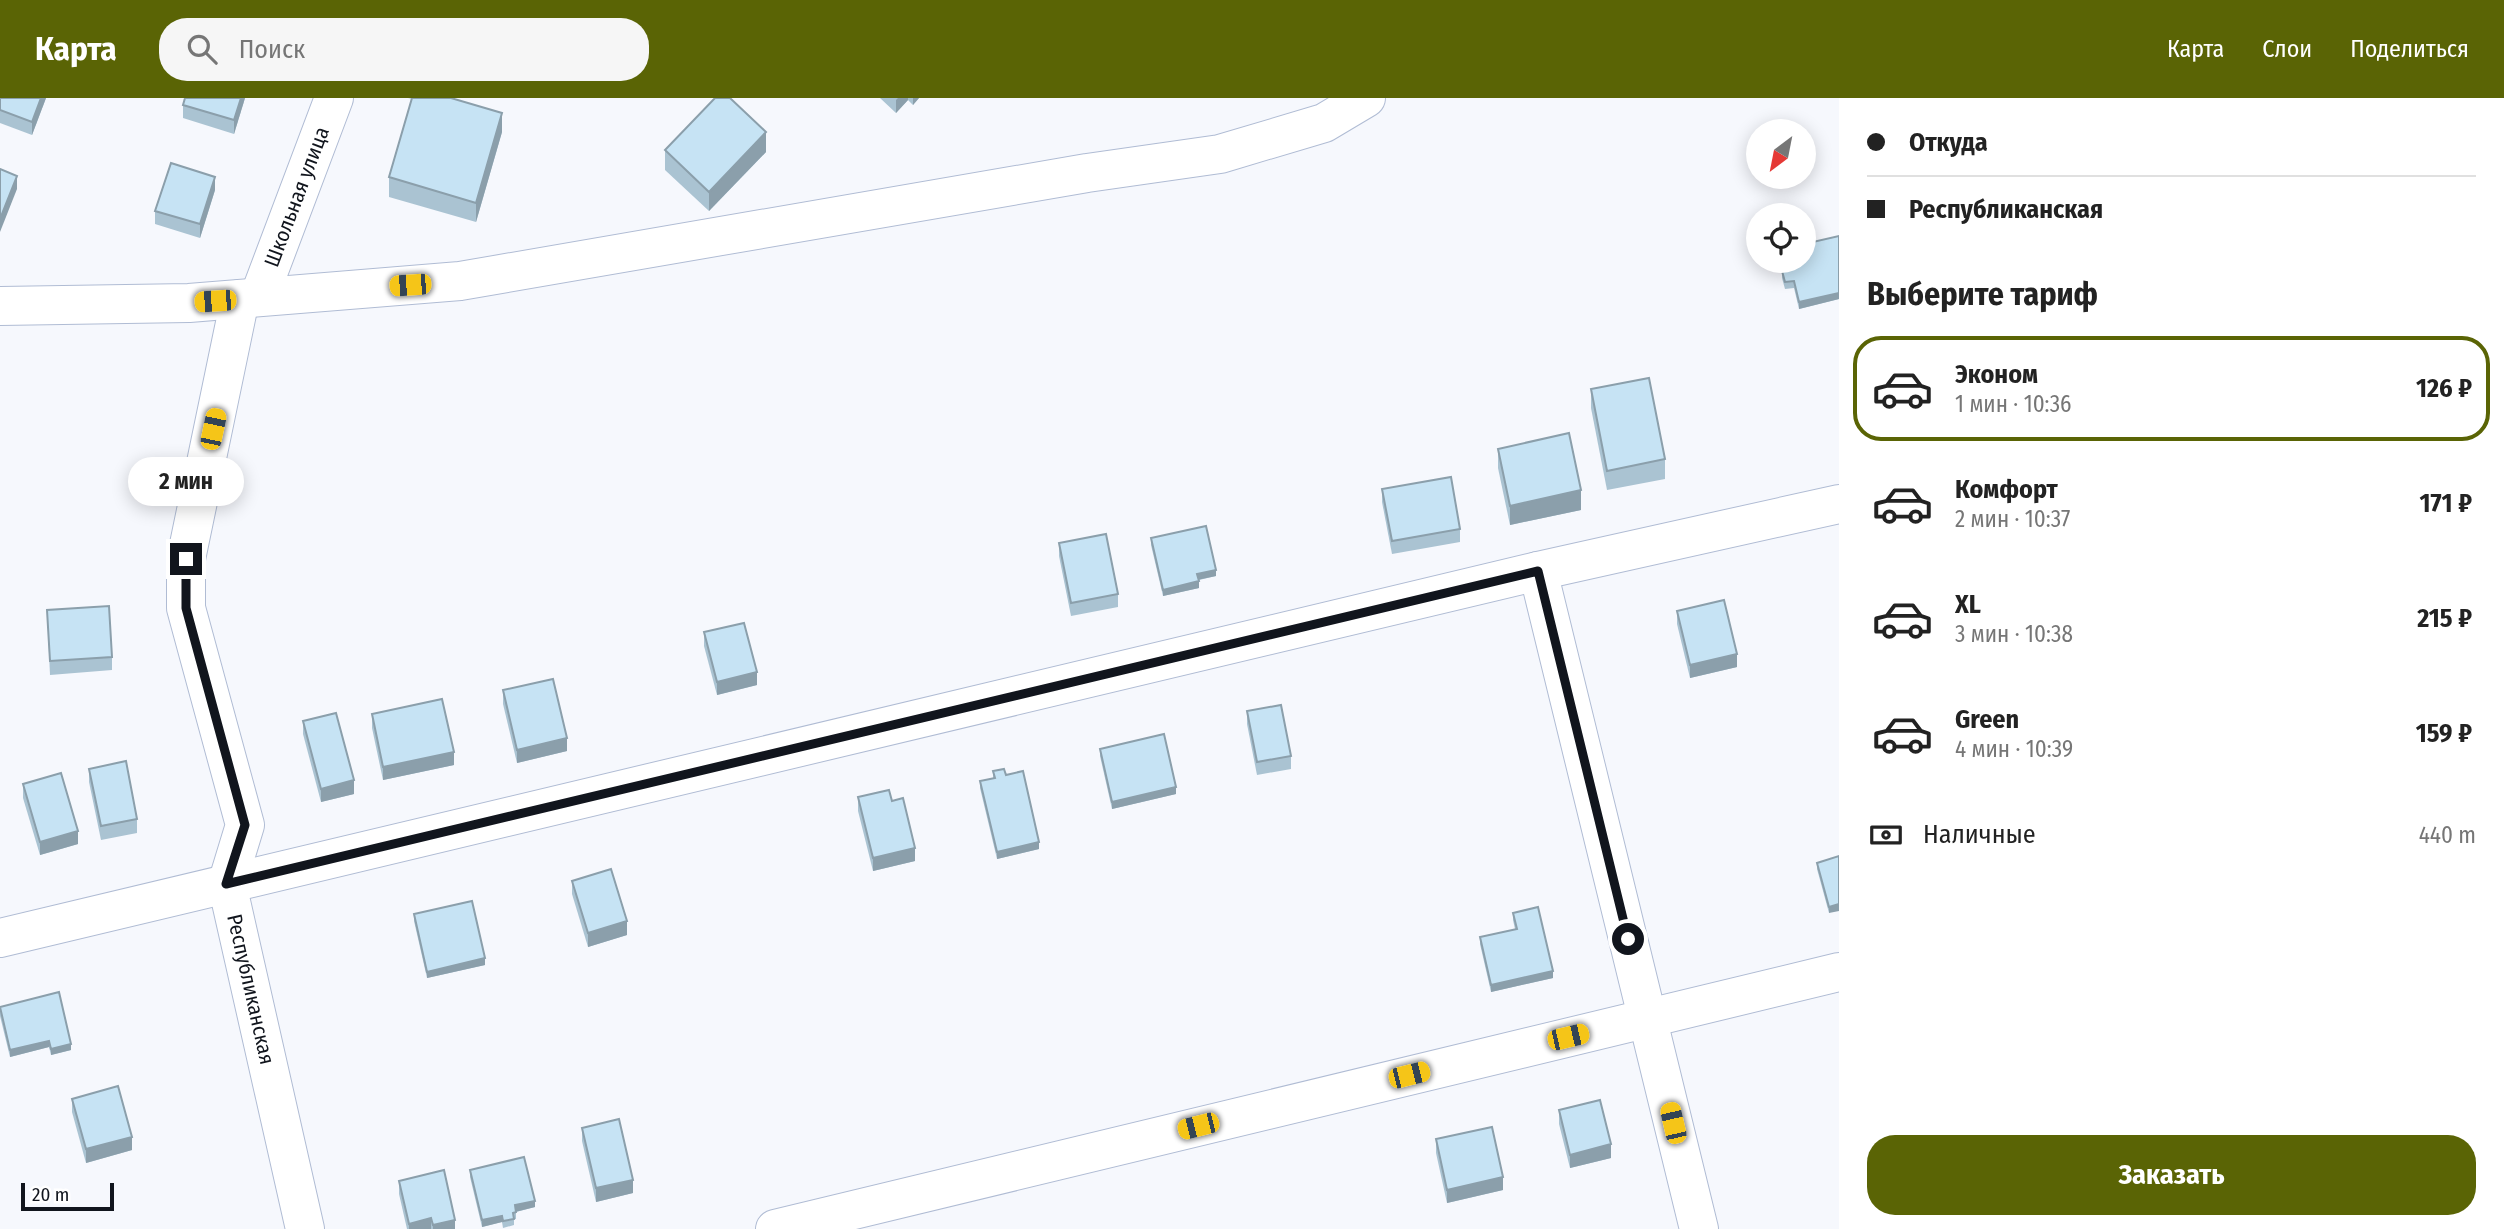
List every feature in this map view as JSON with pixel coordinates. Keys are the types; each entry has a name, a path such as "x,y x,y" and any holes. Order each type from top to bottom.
{"street":[{"name":"Школьная улица","path":"250,298 334,98"},
{"path":"0,306 189,303 460,281 1087,173 1220,154 1324,122 1366,98"},
{"name":"Республиканская","path":"250,298 186,559 186,608 245,825 226,884 305,1229"},
{"path":"0,938 1538,571 1839,504"},
{"path":"1538,571 1699,1229"},
{"path":"775,1229 1839,972"}],"building":[{"path":"0,98 41,98 32,122 0,110"},
{"path":"185,98 241,98 234,120 183,105"},
{"path":"412,98 451,98 502,113 476,203 389,177"},
{"path":"715,98 730,98 766,132 709,192 665,150"},
{"path":"171,163 215,177 200,224 155,211"},
{"path":"0,169 17,176 0,219"},
{"path":"1839,236 1839,293 1799,302 1794,281 1785,282 1783,273 1816,273 1816,241"},
{"path":"1649,378 1665,459 1607,471 1591,389"},
{"path":"1569,433 1581,490 1510,506 1498,449"},
{"path":"1451,477 1460,529 1392,541 1382,489"},
{"path":"1206,526 1216,570 1197,574 1199,581 1163,590 1151,538"},
{"path":"1106,534 1118,594 1071,603 1059,543"},
{"path":"1724,600 1737,654 1690,665 1677,611"},
{"path":"109,606 112,657 50,661 47,610"},
{"path":"744,623 757,672 717,682 704,632"},
{"path":"553,679 567,738 517,750 503,690"},
{"path":"442,699 454,752 383,767 372,714"},
{"path":"1281,705 1291,756 1257,762 1247,711"},
{"path":"336,713 354,780 321,789 303,721"},
{"path":"1164,734 1176,787 1112,802 1100,749"},
{"path":"126,761 137,819 101,826 89,769"},
{"path":"1004,769 1006,775 1023,771 1039,842 997,852 980,781 995,778 993,771"},
{"path":"61,773 78,831 40,842 23,784"},
{"path":"889,790 892,801 903,798 915,848 873,858 858,797"},
{"path":"1839,856 1839,904 1829,907 1817,863"},
{"path":"611,869 627,921 588,933 572,881"},
{"path":"472,901 485,958 427,972 414,914"},
{"path":"1538,907 1553,971 1491,985 1480,937 1517,929 1513,913"},
{"path":"59,992 71,1044 51,1049 49,1041 10,1050 0,1007"},
{"path":"118,1086 132,1137 86,1149 72,1099"},
{"path":"1600,1100 1611,1144 1570,1155 1559,1110"},
{"path":"619,1119 633,1180 596,1188 582,1128"},
{"path":"1492,1127 1503,1177 1447,1190 1436,1139"},
{"path":"524,1157 535,1201 515,1205 514,1219 503,1221 502,1216 482,1220 470,1170"},
{"path":"444,1170 455,1220 433,1225 431,1218 409,1224 399,1181"}],"route":[{"path":"186,559 186,608 245,825 226,884 1538,571 1628,939"}]}
